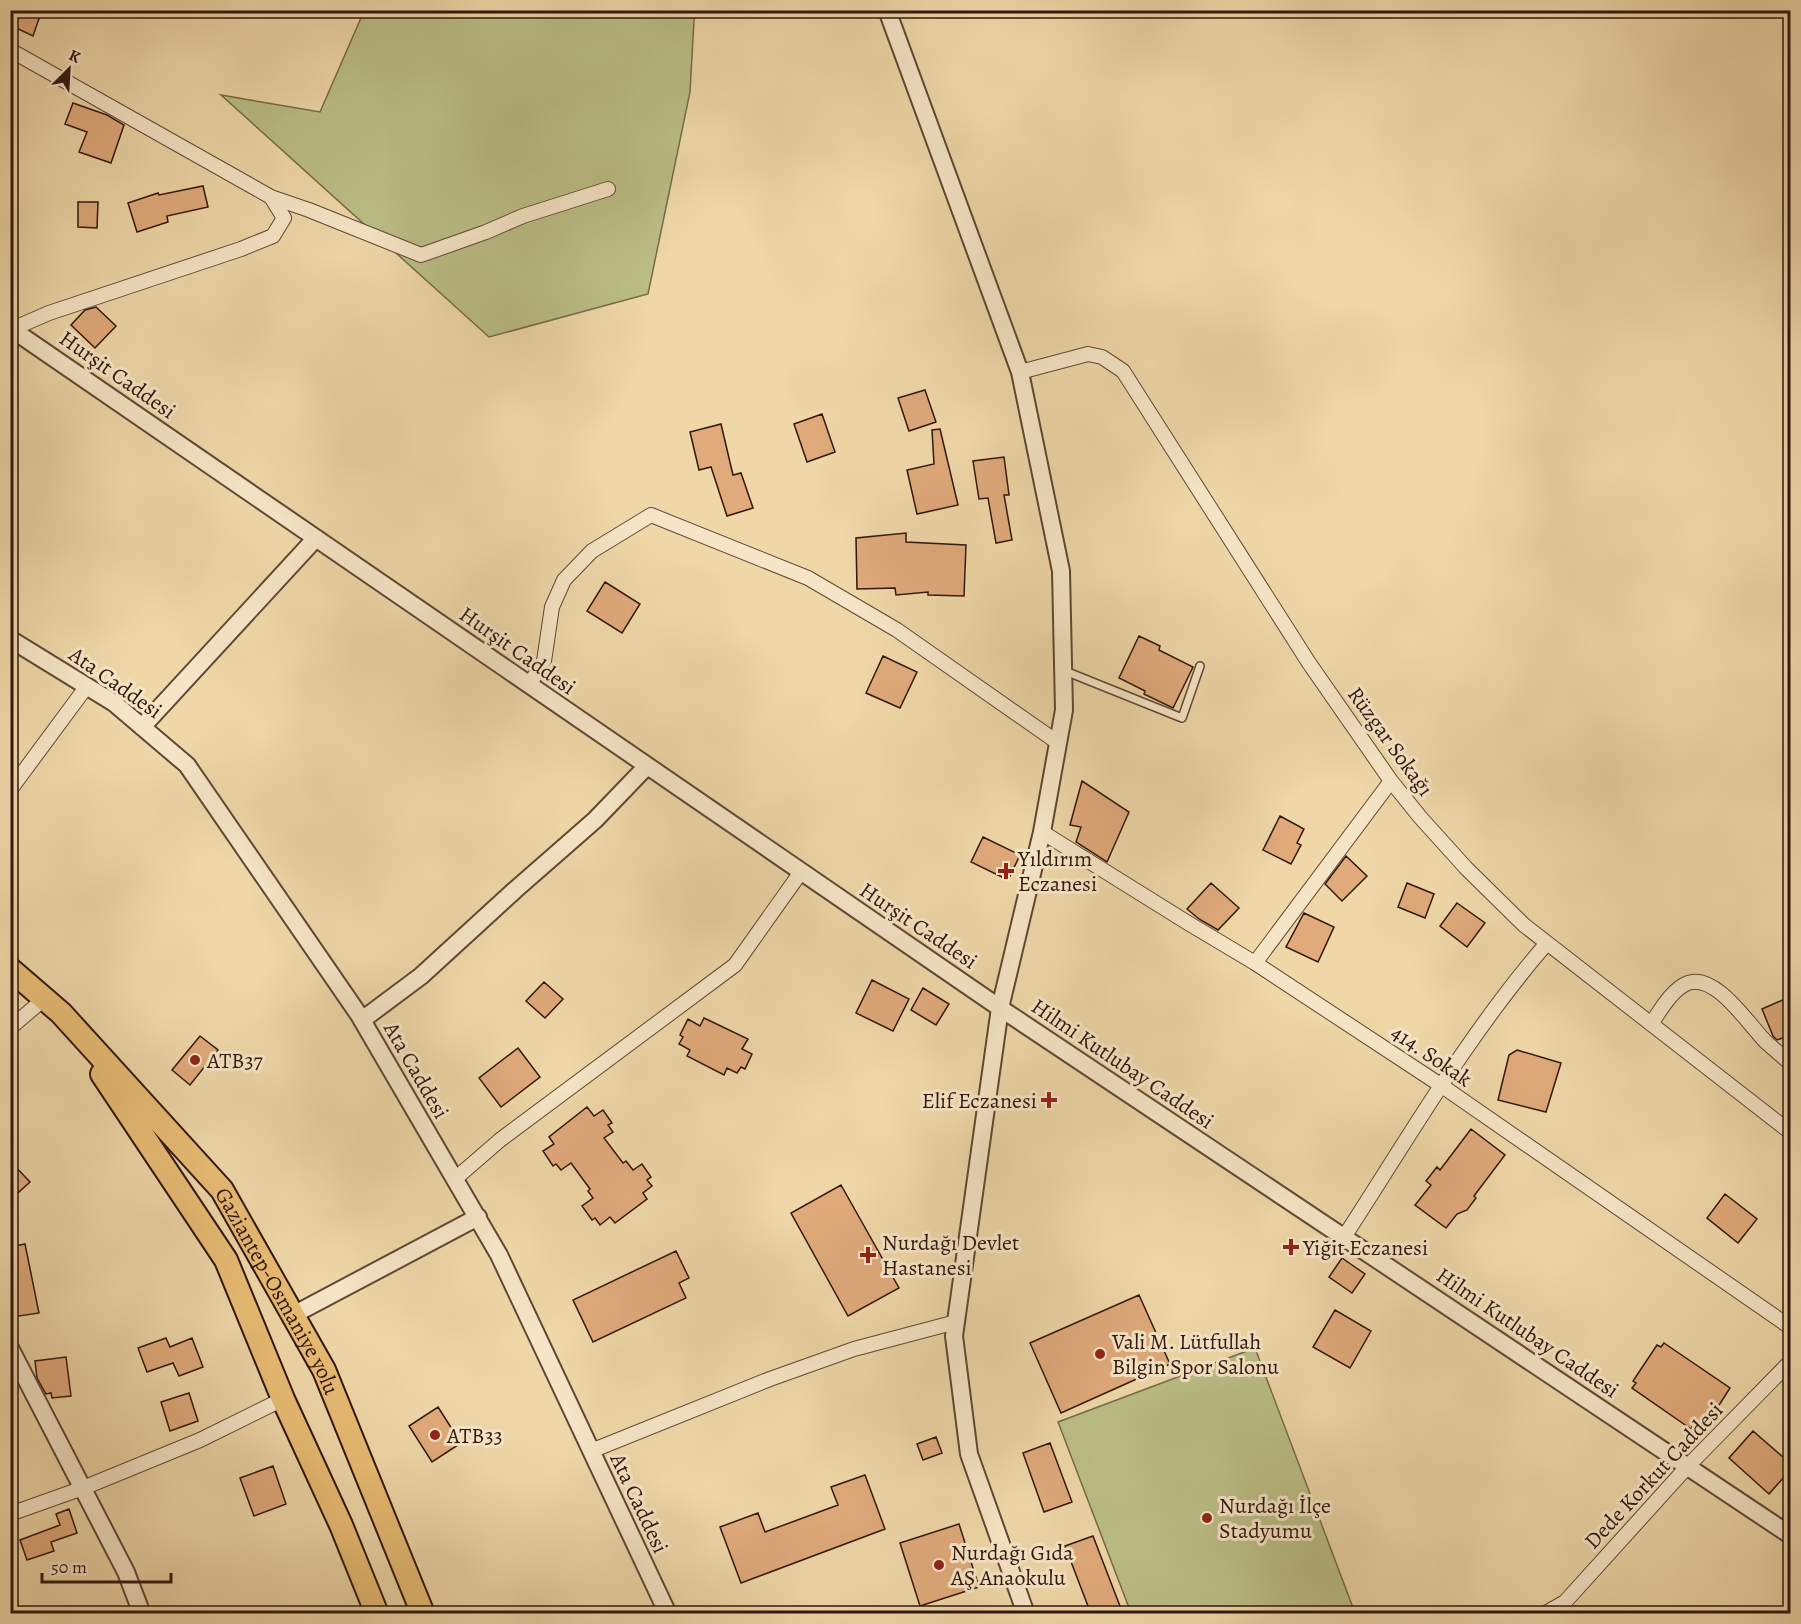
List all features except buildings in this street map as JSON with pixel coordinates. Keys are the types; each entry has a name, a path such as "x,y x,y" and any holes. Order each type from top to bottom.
{"highway":[{"name":"Gaziantep-Osmaniye yolu","path":"10,969 53,1006 222,1190 324,1370 423,1614"},
{"name":"Gaziantep-Osmaniye yolu","path":"53,1006 226,1260 283,1399 341,1525 377,1614"}],"street":[{"path":"887,10 1020,372 1061,571 1064,710 1042,832 1000,1008 954,1336 969,1454 1026,1614"},
{"path":"10,50 271,197 421,255 476,236 523,216 608,189"},
{"path":"271,197 284,218"},
{"path":"11,329 49,313 241,249 273,236 284,218 309,210"},
{"name":"Hurşit Caddesi","path":"11,329 1000,1008"},
{"name":"Rüzgar Sokağı","path":"1020,372 1088,354 1102,357 1122,372 1309,663 1391,781 1474,877 1516,918 1547,943 1791,1132"},
{"path":"530,685 544,661 552,607 564,580 592,552 651,515 808,578 897,630 1057,742"},
{"path":"142,727 316,538"},
{"name":"Ata Caddesi","path":"10,639 114,703 187,765 362,1020 499,1255 668,1614"},
{"path":"10,790 87,686"},
{"path":"362,1020 421,976 595,820 647,766"},
{"path":"1255,963 1391,781"},
{"name":"414. Sokak","path":"1042,832 1255,963 1442,1086 1791,1327"},
{"path":"455,1179 500,1140 735,965 801,872"},
{"path":"1344,1237 1497,1005 1547,943"},
{"path":"1651,1024 1673,994 1687,983 1700,982 1712,987 1738,1009 1766,1042 1791,1063"},
{"path":"10,1028 53,1006"},
{"name":"Hilmi Kutlubay Caddesi","path":"1000,1008 1791,1535"},
{"path":"293,1315 478,1217"},
{"path":"591,1451 826,1359 870,1344 890,1341 956,1322"},
{"path":"10,1348 126,1572 142,1614"},
{"name":"Dede Korkut Caddesi","path":"1544,1614 1565,1602 1688,1466 1791,1362"},
{"path":"10,1514 83,1488 200,1440 283,1399"}],"lane":[{"path":"1063,670 1182,718 1200,666"}],"green space":[{"path":"364,11 698,11 694,20 690,92 648,294 489,337 221,95 320,112"},
{"name":"Nurdağı İlçe Stadyumu","path":"1255,1348 1355,1613 1131,1613 1058,1422"}],"place":[{"name":"Yıldırım Eczanesi","path":"1006,871"},
{"name":"ATB37","path":"195,1060"},
{"name":"Elif Eczanesi","path":"1049,1100"},
{"name":"Yiğit Eczanesi","path":"1291,1247"},
{"name":"Nurdağı Devlet Hastanesi","path":"868,1255"},
{"name":"Vali M. Lütfullah Bilgin Spor Salonu","path":"1100,1354"},
{"name":"ATB33","path":"435,1435"},
{"name":"Nurdağı İlçe Stadyumu","path":"1207,1518"},
{"name":"Nurdağı Gıda AŞ Anaokulu","path":"939,1565"}]}
